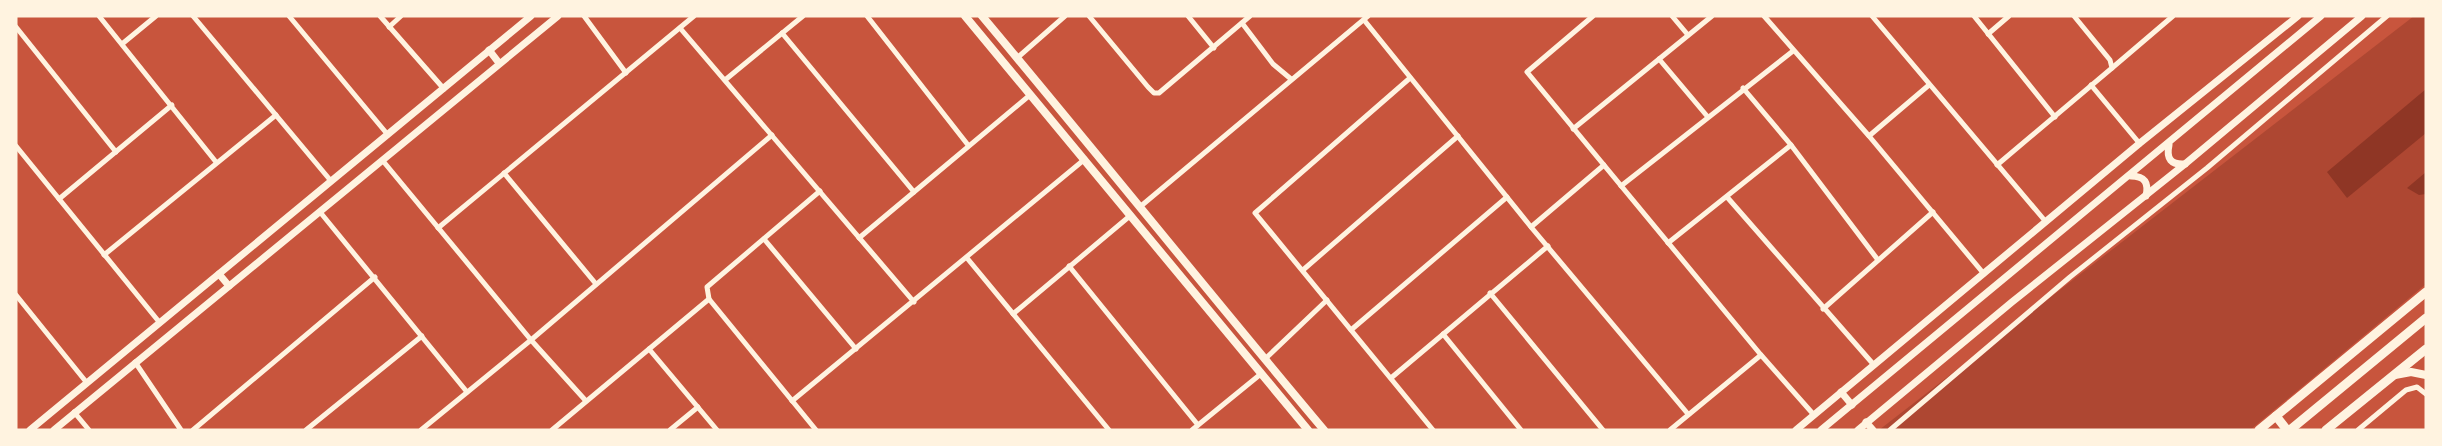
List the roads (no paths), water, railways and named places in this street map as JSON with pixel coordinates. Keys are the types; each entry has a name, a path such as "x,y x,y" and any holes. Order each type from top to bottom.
{"main road":[{"path":"965,16 1131,214 1308,430"},
{"path":"982,16 1141,206 1225,312 1324,430"},
{"path":"2259,430 2426,292"},
{"path":"1216,319 1225,312"},
{"path":"2276,416 2288,430 2426,318"},
{"path":"2326,430 2426,350"},
{"path":"2394,376 2411,372 2426,375"}],"street":[{"path":"99,16 216,162"},
{"path":"122,44 156,16"},
{"path":"193,16 331,181"},
{"path":"289,16 388,135"},
{"path":"380,16 444,89"},
{"path":"389,27 401,16"},
{"path":"30,430 531,16"},
{"path":"54,430 134,362 558,16"},
{"path":"584,16 626,73"},
{"path":"438,228 694,16"},
{"path":"725,80 802,16"},
{"path":"867,16 968,145"},
{"path":"1017,58 1065,16"},
{"path":"1089,16 1154,93 1166,89 1250,16"},
{"path":"1188,16 1214,48"},
{"path":"1593,16 1526,72 1761,355 1814,415"},
{"path":"1672,16 1688,35"},
{"path":"1574,129 1712,16"},
{"path":"1764,16 1869,136 1984,274"},
{"path":"1872,16 2046,222"},
{"path":"1974,16 2055,117"},
{"path":"1988,34 2009,16"},
{"path":"2074,16 2110,60 2112,68"},
{"path":"1821,430 2131,176 2321,16"},
{"path":"1858,430 2012,302 2185,164 2362,16"},
{"path":"1890,430 2070,277 2207,168 2388,16"},
{"path":"1998,165 2169,17"},
{"path":"1796,430 2296,17"},
{"path":"1141,206 1366,18 1410,78 1688,414"},
{"path":"1242,23 1258,41 1273,64 1291,79"},
{"path":"16,27 116,152"},
{"path":"680,28 914,302"},
{"path":"782,33 914,192"},
{"path":"489,50 499,63"},
{"path":"1621,186 1707,116 1793,51"},
{"path":"1659,59 1707,116"},
{"path":"1410,78 1256,213 1433,430"},
{"path":"1869,136 1929,85"},
{"path":"2091,85 2140,144"},
{"path":"1743,88 1790,145 1878,260"},
{"path":"859,238 1030,95"},
{"path":"59,199 172,105"},
{"path":"104,255 276,115"},
{"path":"421,430 531,340 772,135"},
{"path":"1303,270 1458,136"},
{"path":"2169,144 2168,154 2170,160 2174,164 2185,164"},
{"path":"1668,243 1790,145"},
{"path":"16,146 160,323"},
{"path":"792,401 1085,159"},
{"path":"383,160 531,340 586,401"},
{"path":"1531,226 1604,165"},
{"path":"504,173 596,284"},
{"path":"2131,176 2141,177 2146,181 2148,187 2146,196"},
{"path":"816,430 708,299 707,287 820,191"},
{"path":"1351,330 1507,197"},
{"path":"1727,197 1823,309 1874,365"},
{"path":"320,212 468,392"},
{"path":"1823,309 1933,212"},
{"path":"1013,314 1131,214"},
{"path":"764,239 856,349"},
{"path":"1391,378 1548,246"},
{"path":"967,258 1109,430"},
{"path":"1069,266 1198,425"},
{"path":"219,274 229,286"},
{"path":"194,430 375,277"},
{"path":"1490,293 1603,430"},
{"path":"16,295 87,383"},
{"path":"552,430 708,299"},
{"path":"1265,359 1327,300"},
{"path":"1442,334 1519,429"},
{"path":"306,430 422,336"},
{"path":"649,349 717,430"},
{"path":"1670,430 1761,355"},
{"path":"134,362 181,430"},
{"path":"1192,430 1262,373"},
{"path":"2358,430 2406,390 2417,387 2426,394"},
{"path":"1841,392 1852,405"},
{"path":"670,430 698,407"},
{"path":"74,412 89,430"},
{"path":"1866,422 1872,430"}]}
